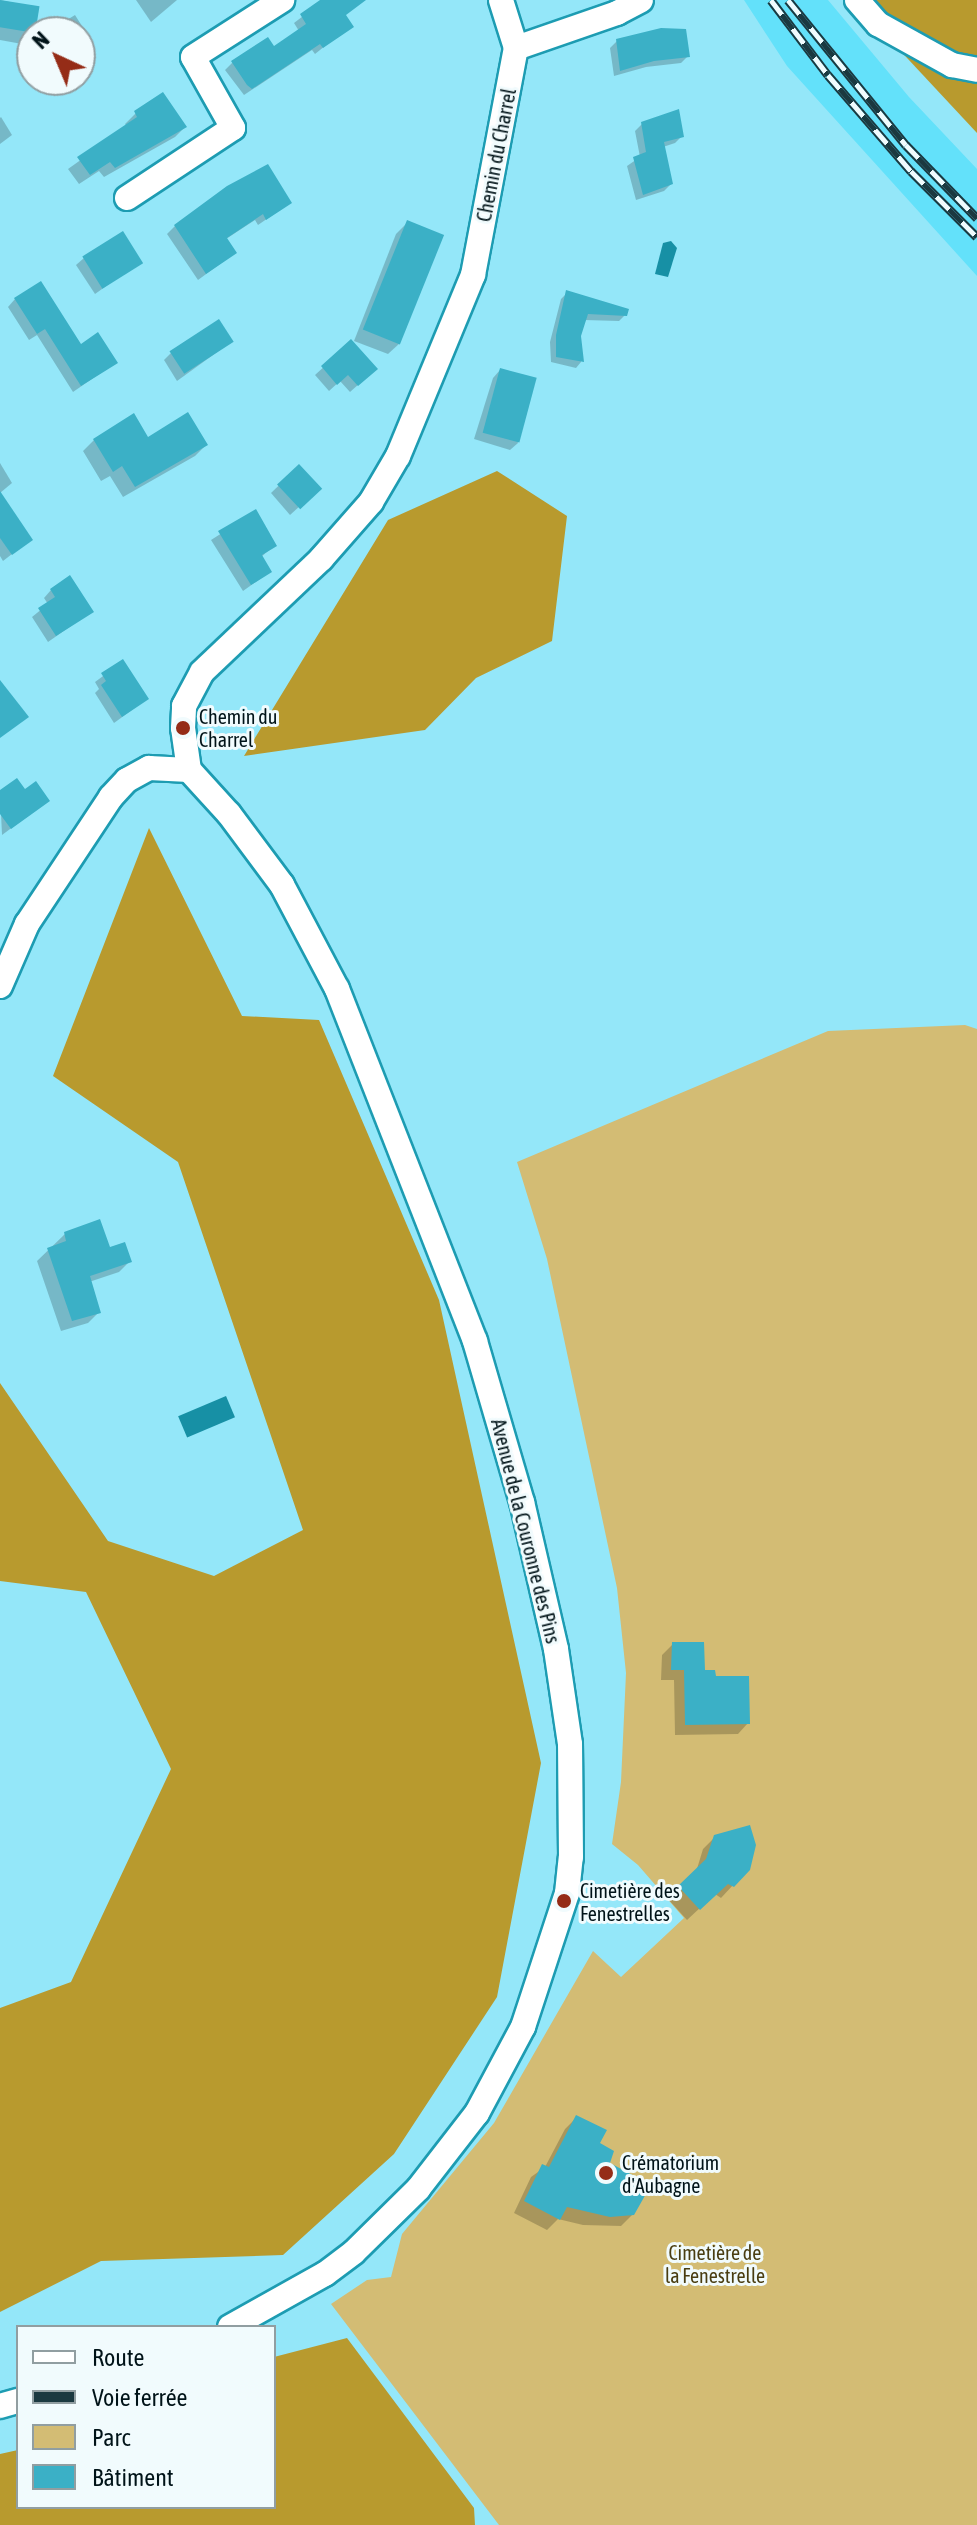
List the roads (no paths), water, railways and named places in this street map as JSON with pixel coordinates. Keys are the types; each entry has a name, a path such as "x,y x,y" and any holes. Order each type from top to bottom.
{"street":[{"path":"127,198 233,128 193,57 282,0"},
{"name":"Chemin du Charrel","path":"189,770 184,750 184,706 202,672 321,559 371,502 398,456 473,275 516,48 501,0"},
{"path":"516,48 617,13 641,0"},
{"path":"857,0 878,24 952,65 977,70"},
{"path":"0,986 27,924 111,797 127,780 149,768 189,770"},
{"name":"Avenue de la Couronne des Pins","path":"189,770 229,814 282,885 337,989 475,1341 522,1502 546,1601 570,1744 571,1857 567,1893 523,2027 477,2113 418,2189 354,2252 325,2274 234,2325"}],"railway":[{"path":"771,0 828,75 911,171 977,237"},
{"path":"788,0 906,145 977,218"}],"place":[{"name":"Chemin du Charrel","path":"183,728"},
{"name":"Cimetière des Fenestrelles","path":"564,1901"},
{"name":"Crématorium d'Aubagne","path":"606,2173"}],"park label":[{"name":"Cimetière de la Fenestrelle","path":"715,2264"}]}
